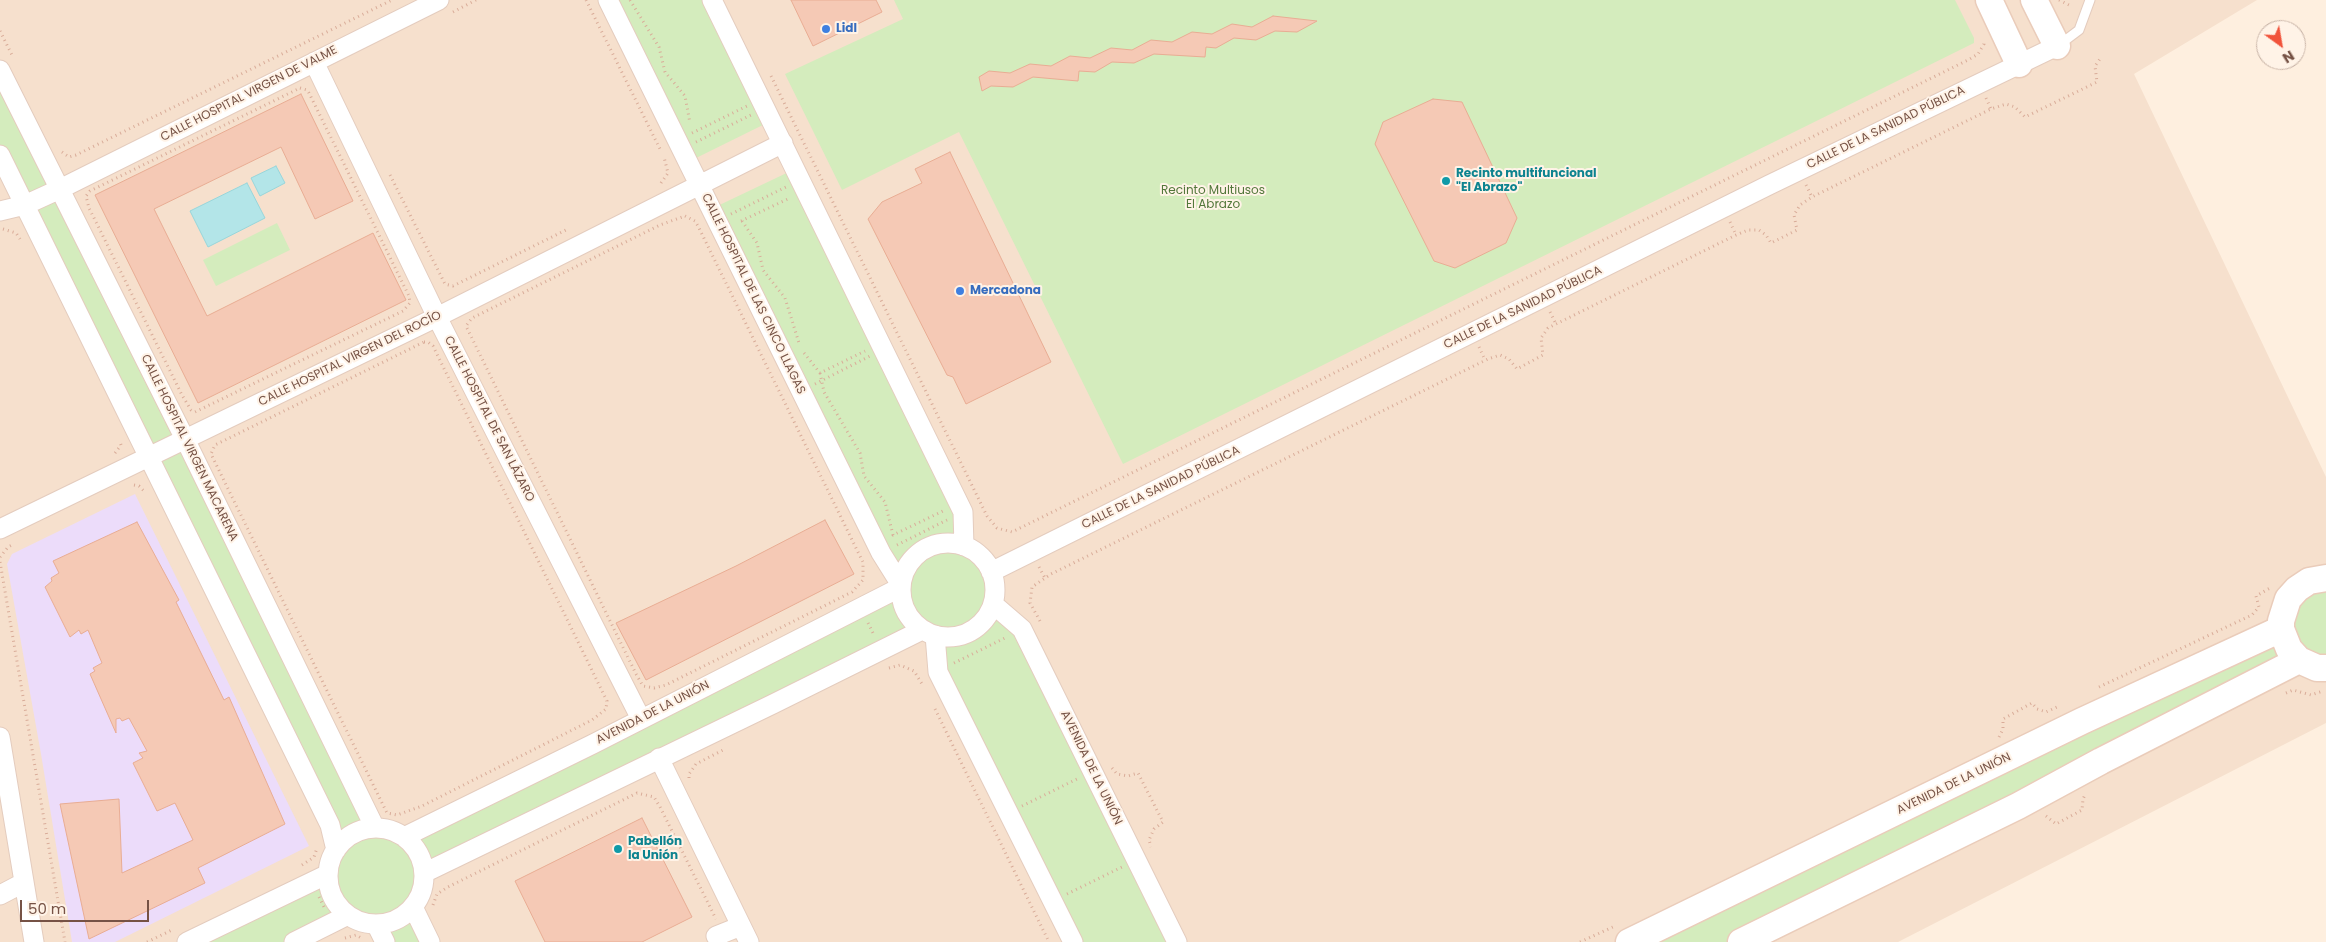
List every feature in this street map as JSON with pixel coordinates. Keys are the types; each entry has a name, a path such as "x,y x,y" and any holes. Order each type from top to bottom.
{"main road":[{"path":"1989,0 2019,64"},
{"path":"2034,0 2057,46"},
{"path":"2326,578 2309,581 2297,589 2288,600 2281,621 2281,629 2288,649 2299,660 2317,668 2326,668"},
{"name":"AVENIDA DE LA UNIÓN","path":"1623,933 2281,629"},
{"path":"1741,942 2018,806 2100,761 2299,660"}],"street":[{"name":"CALLE HOSPITAL DE LAS CINCO LLAGAS","path":"608,0 881,553 901,586"},
{"path":"712,0 758,106 782,143 799,187 956,510 964,546"},
{"name":"CALLE HOSPITAL VIRGEN DE VALME","path":"0,211 25,205 60,189 314,62 445,6"},
{"name":"CALLE DE LA SANIDAD PÚBLICA","path":"991,572 1769,185 2057,46"},
{"name":"CALLE HOSPITAL DE SAN LÁZARO","path":"314,62 438,317 641,719"},
{"name":"CALLE HOSPITAL VIRGEN MACARENA","path":"9,68 60,189 185,439 375,828"},
{"name":"CALLE HOSPITAL VIRGEN DEL ROCÍO","path":"0,529 438,317 782,143"},
{"path":"0,155 328,820 336,850"},
{"path":"950,543 964,546 978,554 991,572 994,578 995,591 993,604 987,617 976,628 964,635 949,637 928,633 913,622 906,612 902,600 901,586 904,573 912,560 922,551 936,545 950,543"},
{"name":"AVENIDA DE LA UNIÓN","path":"404,837 676,702 856,600 901,586"},
{"name":"AVENIDA DE LA UNIÓN","path":"993,604 1022,629 1101,768 1144,856 1177,942"},
{"path":"424,873 882,650 928,633"},
{"path":"928,633 938,672 1073,942"},
{"path":"0,737 5,796 34,942"},
{"path":"659,758 745,934 719,935"},
{"path":"184,934 314,874 330,862 336,850 360,831 375,828 390,830 404,837 417,853 424,873 419,896 413,906 402,916 390,922 340,926 294,942"},
{"path":"314,874 329,888 340,926"},
{"path":"0,895 23,883"},
{"path":"413,906 430,942"},
{"path":"376,924 385,942"}],"lane":[{"path":"2057,46 2080,30 2090,0"}],"path":[{"path":"58,145 62,152 69,157 76,155 392,0"},
{"path":"445,6 476,0"},
{"path":"586,0 664,157 668,173 665,180 653,187"},
{"path":"630,0 659,46 665,72 685,96 692,133 758,106 783,99"},
{"path":"2059,0 2071,6"},
{"path":"0,31 9,68"},
{"path":"770,74 981,504 997,528 1012,532 1968,60 1978,54 1984,44 1984,37"},
{"path":"1044,629 1030,603 1032,587 1051,574 1488,358 1500,355 1509,359 1517,370 1543,356 1541,338 1548,328 1748,230 1759,230 1766,235 1771,243 1797,230 1794,215 1800,205 1812,197 1991,109 2006,104 2015,107 2025,117 2097,82 2095,66 2100,59"},
{"path":"304,88 409,296 410,303 402,310 206,408 196,412 187,405 89,208 86,196 90,191 284,94 304,88"},
{"path":"664,157 758,106"},
{"path":"386,167 445,284 453,286 574,226"},
{"path":"736,224 799,187 818,171"},
{"path":"700,230 799,187"},
{"path":"685,216 695,221 700,230 863,562 863,580 856,600 666,685 654,688 643,686 466,326 472,318 670,221 685,216"},
{"path":"742,221 757,243 763,270 785,298 801,350 820,373 824,392 832,408 860,453 864,476 885,502 893,535 956,510 981,504"},
{"path":"0,229 16,233 23,245"},
{"path":"820,373 901,341"},
{"path":"428,342 436,351 603,690 607,701 606,709 592,720 410,812 397,815 387,813 213,458 212,449 215,445 428,342"},
{"path":"783,399 878,349"},
{"path":"111,455 121,445 119,439"},
{"path":"127,488 136,485 143,489 145,493"},
{"path":"863,562 956,510"},
{"path":"0,557 8,548 16,543"},
{"path":"0,562 65,942"},
{"path":"2092,691 2252,615 2258,607 2256,596 2277,584"},
{"path":"856,600 890,667"},
{"path":"938,672 1039,620"},
{"path":"882,671 900,665 914,671 925,689"},
{"path":"666,685 676,702"},
{"path":"1993,741 1999,738 2003,730 2003,719 2032,703 2037,709 2046,712 2060,706"},
{"path":"933,707 1049,942"},
{"path":"592,720 602,739"},
{"path":"694,741 704,759"},
{"path":"690,783 689,774 696,764 731,746"},
{"path":"990,822 1101,768 1128,776 1138,773 1163,822 1154,829 1144,856 1034,911"},
{"path":"621,777 630,797"},
{"path":"436,910 433,904 437,894 448,887 637,793 654,797 660,807 719,935"},
{"path":"316,840 314,874 340,926 366,942"},
{"path":"297,868 314,874"},
{"path":"1580,942 1623,933"},
{"path":"147,942 184,934"}],"shaded area":[{"path":"0,0 2257,0 2134,74 2326,477 2326,723 1898,942 0,942"},
{"path":"135,494 309,846 115,942 72,942 7,564 12,554"}],"green space":[{"path":"608,0 712,0 771,121 688,162"},
{"name":"Recinto Multiusos El Abrazo","path":"894,0 1955,0 1974,38 1974,43 1123,464 959,132 842,190 785,74 903,19"},
{"path":"0,70 375,828 390,830 404,837 901,585 711,209 795,169 963,512 964,546 978,554 994,578 993,604 1022,629 1177,942 1073,942 938,672 934,635 922,630 424,873 419,896 413,907 430,942 385,942 376,924 364,923 352,918 294,942 187,942 327,874 336,850 0,155"},
{"path":"277,223 290,250 216,286 203,260"},
{"path":"2326,578 2326,668 2299,660 1741,942 1629,942 2281,621"}],"water":[{"path":"276,166 285,183 260,196 251,178"},
{"path":"247,183 265,218 208,247 190,211"}],"building":[{"name":"Lidl","path":"791,0 876,0 882,12 813,46"},
{"path":"1273,16 1317,21 1297,32 1275,31 1256,40 1234,38 1216,48 1206,47 1205,57 1154,54 1134,63 1112,62 1095,72 1079,71 1078,81 1033,77 1013,87 991,86 982,91 979,77 989,71 1010,73 1030,64 1051,66 1070,56 1090,58 1111,48 1132,50 1151,40 1172,42 1192,32 1212,34 1232,24 1252,27"},
{"path":"301,94 353,201 315,219 281,147 154,209 207,316 373,233 406,300 198,403 95,195"},
{"name":"Recinto multifuncional \"El Abrazo\"","path":"1433,99 1462,102 1517,218 1506,243 1455,268 1434,261 1375,144 1383,122"},
{"name":"Mercadona","path":"950,152 1051,362 966,404 953,377 947,375 868,219 882,202 922,183 915,169"},
{"path":"825,520 854,574 646,680 616,623 736,566"},
{"path":"137,522 179,600 176,602 224,700 229,697 285,824 198,868 205,883 89,939 60,804 119,799 122,873 193,840 175,803 157,811 133,763 143,758 139,753 147,751 129,718 122,721 120,718 116,719 116,733 90,674 95,671 93,668 102,663 88,630 81,634 79,630 70,637 45,587 52,581 51,578 59,573 53,561"},
{"name":"Pabellón la Unión","path":"642,818 692,917 642,942 545,942 515,881"}],"place":[{"name":"Lidl","path":"826,29"},
{"name":"Recinto multifuncional \"El Abrazo\"","path":"1446,181"},
{"name":"Mercadona","path":"960,291"},
{"name":"Pabellón la Unión","path":"618,849"}]}
